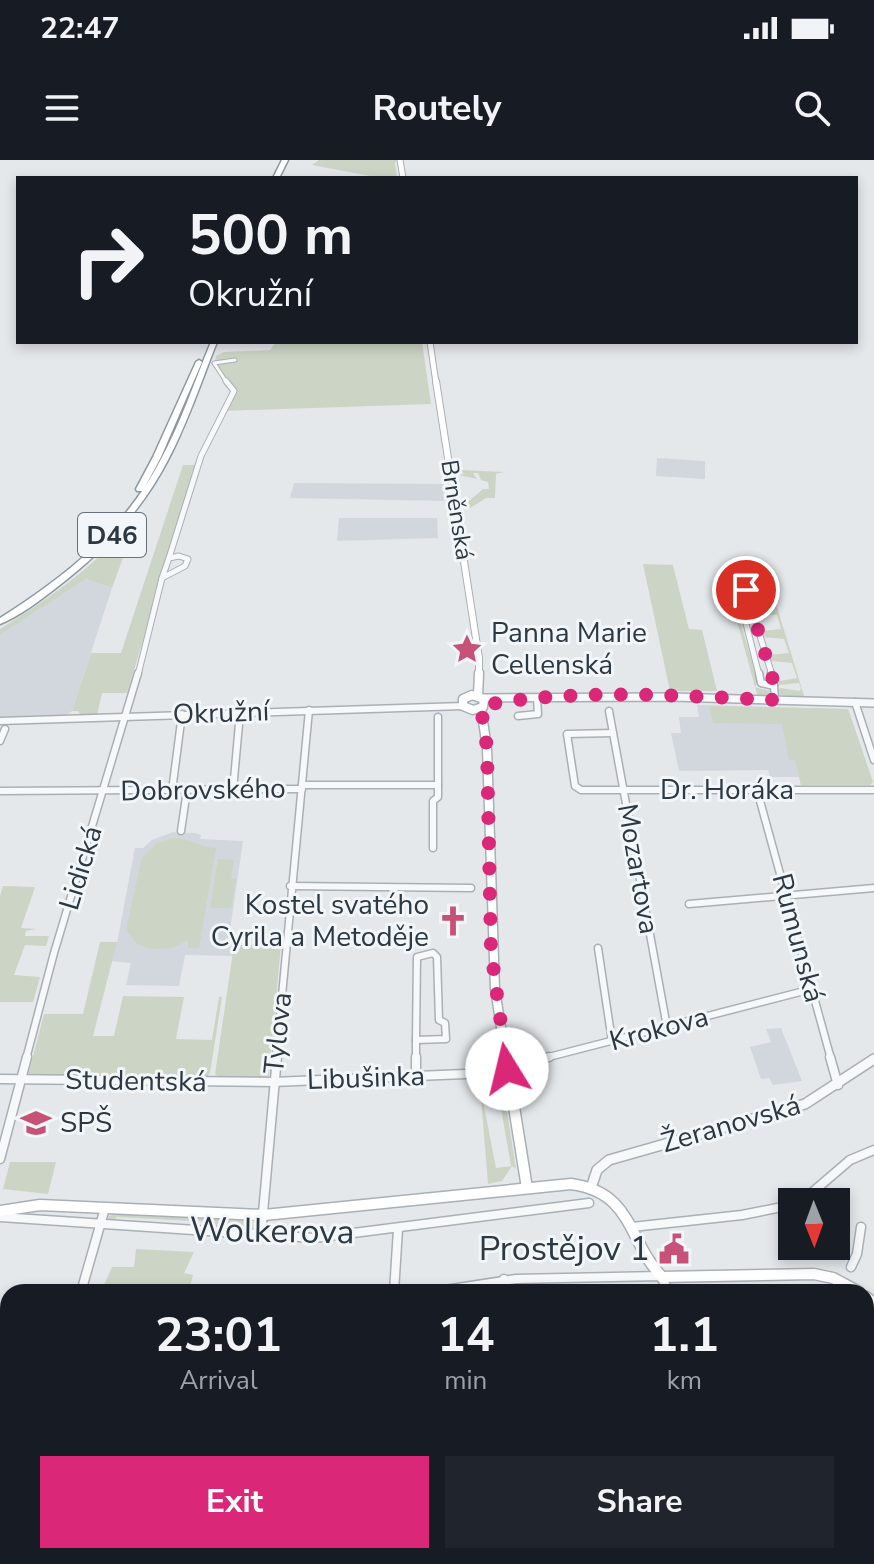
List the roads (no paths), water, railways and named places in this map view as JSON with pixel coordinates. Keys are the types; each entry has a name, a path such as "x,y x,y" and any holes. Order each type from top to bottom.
{"highway":[{"name":"D46","path":"0,615 72,564 126,509 153,466 206,344"},
{"name":"D46","path":"0,622 80,565 133,510 162,466 213,344"}],"main road":[{"name":"Brněnská","path":"430,344 479,656 480,705 487,761 491,950 527,1188"},
{"path":"466,705 480,705"},
{"path":"466,705 480,705"},
{"name":"Wolkerova","path":"0,1214 40,1205 264,1215 568,1183 592,1185"},
{"path":"592,1185 612,1200 632,1227 660,1276 848,1275 854,1284"}],"street":[{"path":"169,558 201,456 234,391 214,363 235,360"},
{"name":"Lidická","path":"0,1159 54,953 127,717 162,578 169,558 181,556 189,562 162,578"},
{"path":"774,686 762,684 735,590 738,588 746,590 774,686 775,700"},
{"path":"748,637 760,636"},
{"path":"518,716 538,714 537,699"},
{"path":"480,705 537,699 874,703"},
{"path":"855,702 874,760"},
{"name":"Okružní","path":"0,721 466,705"},
{"name":"Tylova","path":"261,1235 273,1082 284,973 288,961 286,936 290,886 309,710"},
{"name":"Mozartova","path":"609,711 667,1027"},
{"path":"233,790 240,713"},
{"path":"172,791 182,714"},
{"path":"433,848 433,801 438,797 438,717"},
{"path":"0,741 5,729"},
{"name":"Dr. Horáka","path":"613,733 567,734 575,786 581,790 874,790"},
{"name":"Dobrovského","path":"0,791 104,792 438,785"},
{"path":"181,831 187,790"},
{"name":"Rumunská","path":"757,790 838,1085"},
{"path":"290,886 471,888"},
{"path":"689,904 874,888"},
{"path":"598,948 612,1041"},
{"path":"416,1040 446,1039 445,1023 439,1020 437,957 433,953 417,957 416,1040 416,1077"},
{"name":"Krokova","path":"507,1069 812,989"},
{"name":"Žeranovská","path":"592,1185 597,1170 609,1160 805,1104 874,1059"},
{"name":"Libušinka","path":"273,1082 489,1073 507,1069"},
{"name":"Studentská","path":"0,1079 273,1082"},
{"path":"819,1188 844,1162 874,1150"},
{"name":"Wolkerova","path":"0,1214 100,1225 314,1238 589,1203"},
{"path":"83,1284 105,1208"},
{"path":"632,1227 742,1215 778,1208"},
{"path":"848,1275 857,1254 861,1227"},
{"path":"395,1284 398,1229"},
{"path":"460,1284 504,1279 660,1276 665,1284"},
{"path":"504,1279 504,1284"},
{"path":"700,1564 733,1564"}],"place":[{"name":"Panna Marie Cellenská","path":"467,649"},
{"name":"Kostel svatého Cyrila a Metoděje","path":"453,921"},
{"name":"SPŠ","path":"36,1123"},
{"name":"Prostějov 1","path":"674,1249"}]}
